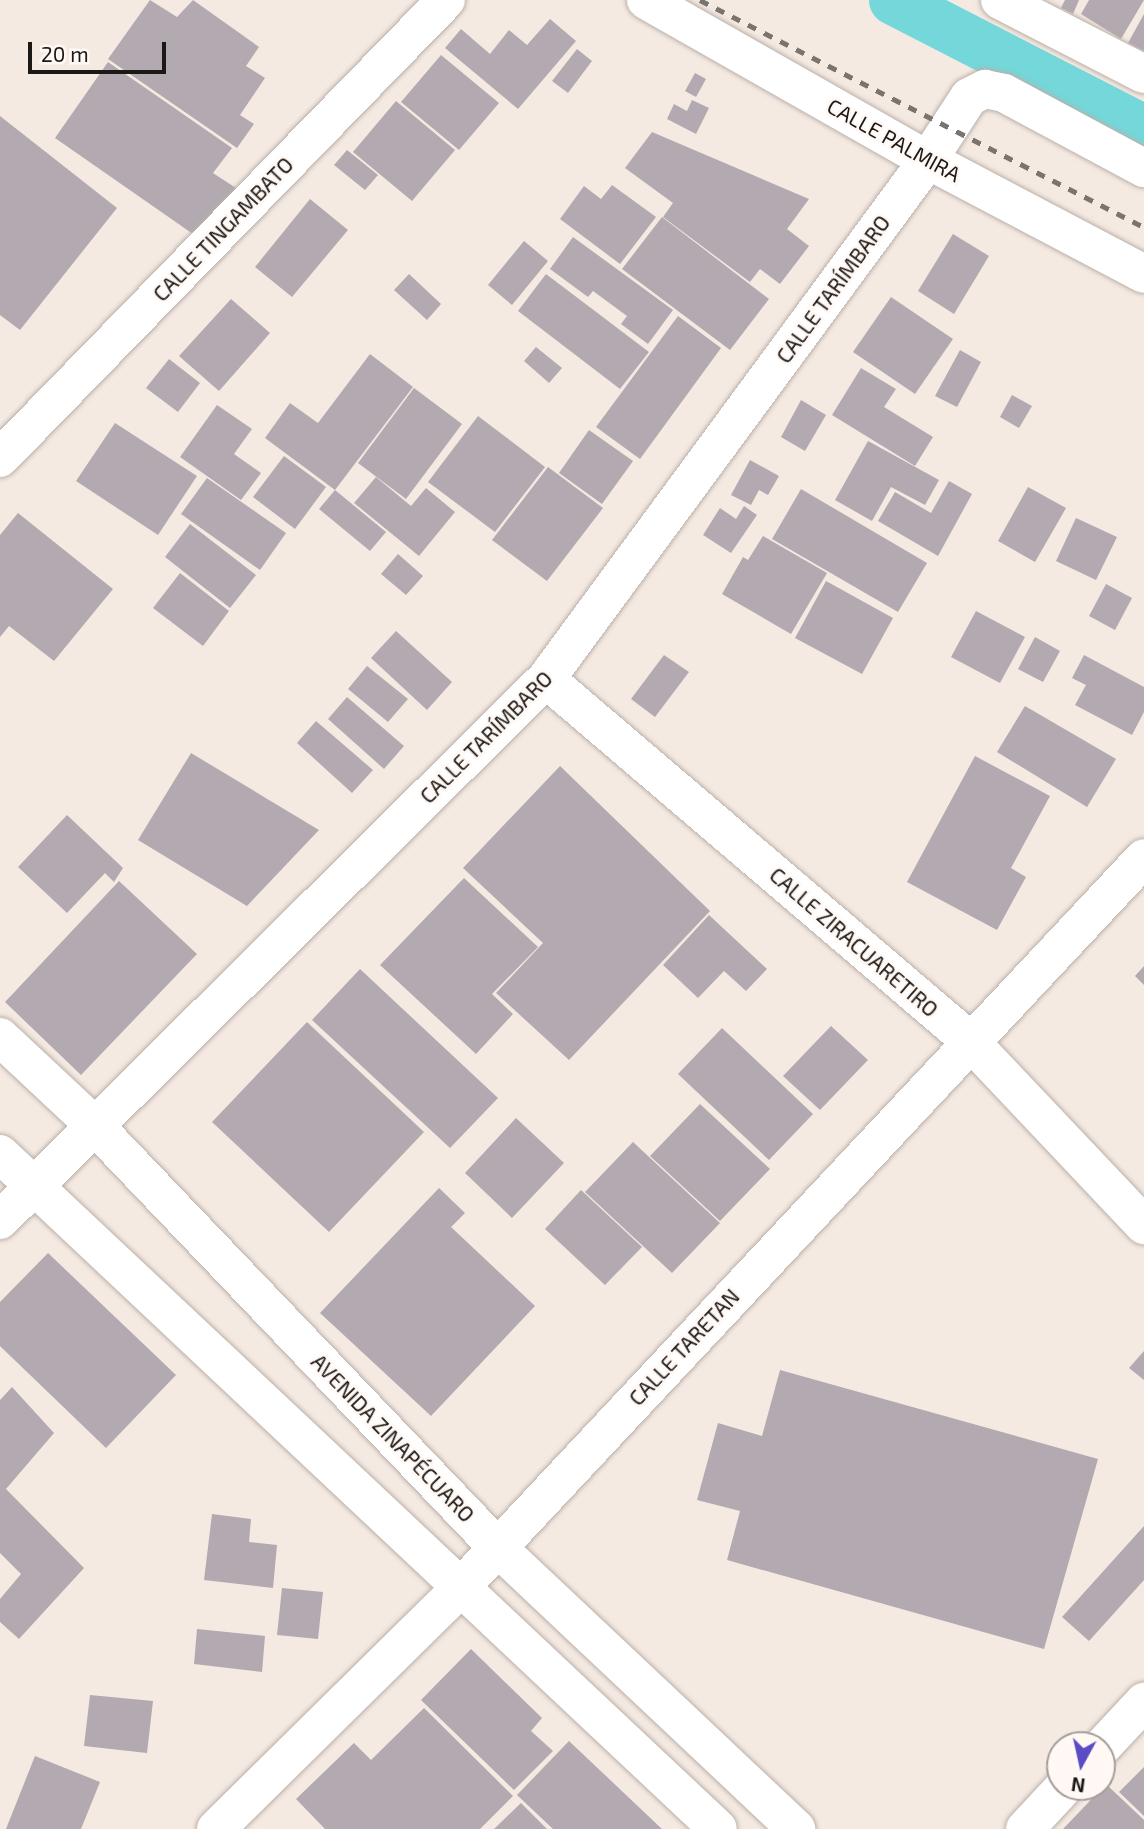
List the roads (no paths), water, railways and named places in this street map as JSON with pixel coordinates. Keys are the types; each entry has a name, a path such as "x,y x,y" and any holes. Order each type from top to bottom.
{"street":[{"name":"CALLE TINGAMBATO","path":"0,458 446,0"},
{"name":"CALLE PALMIRA","path":"646,0 928,160 1144,274"},
{"path":"1000,0 1144,74"},
{"name":"CALLE TARÍMBARO","path":"0,1220 546,678 928,160 969,97 985,89 1004,93 1144,168"},
{"name":"CALLE ZIRACUARETIRO","path":"546,678 968,1040 1144,1225"},
{"name":"CALLE TARETAN","path":"216,1829 460,1588 968,1040 1144,858"},
{"name":"AVENIDA ZINAPÉCUARO","path":"0,1037 94,1125 498,1548 796,1829"},
{"path":"0,1154 718,1829"},
{"path":"1116,1732 1144,1702"},
{"path":"1025,1829 1051,1801"}],"waterway":[{"path":"893,0 1144,129"}],"railway":[{"path":"700,0 1144,227"}]}
